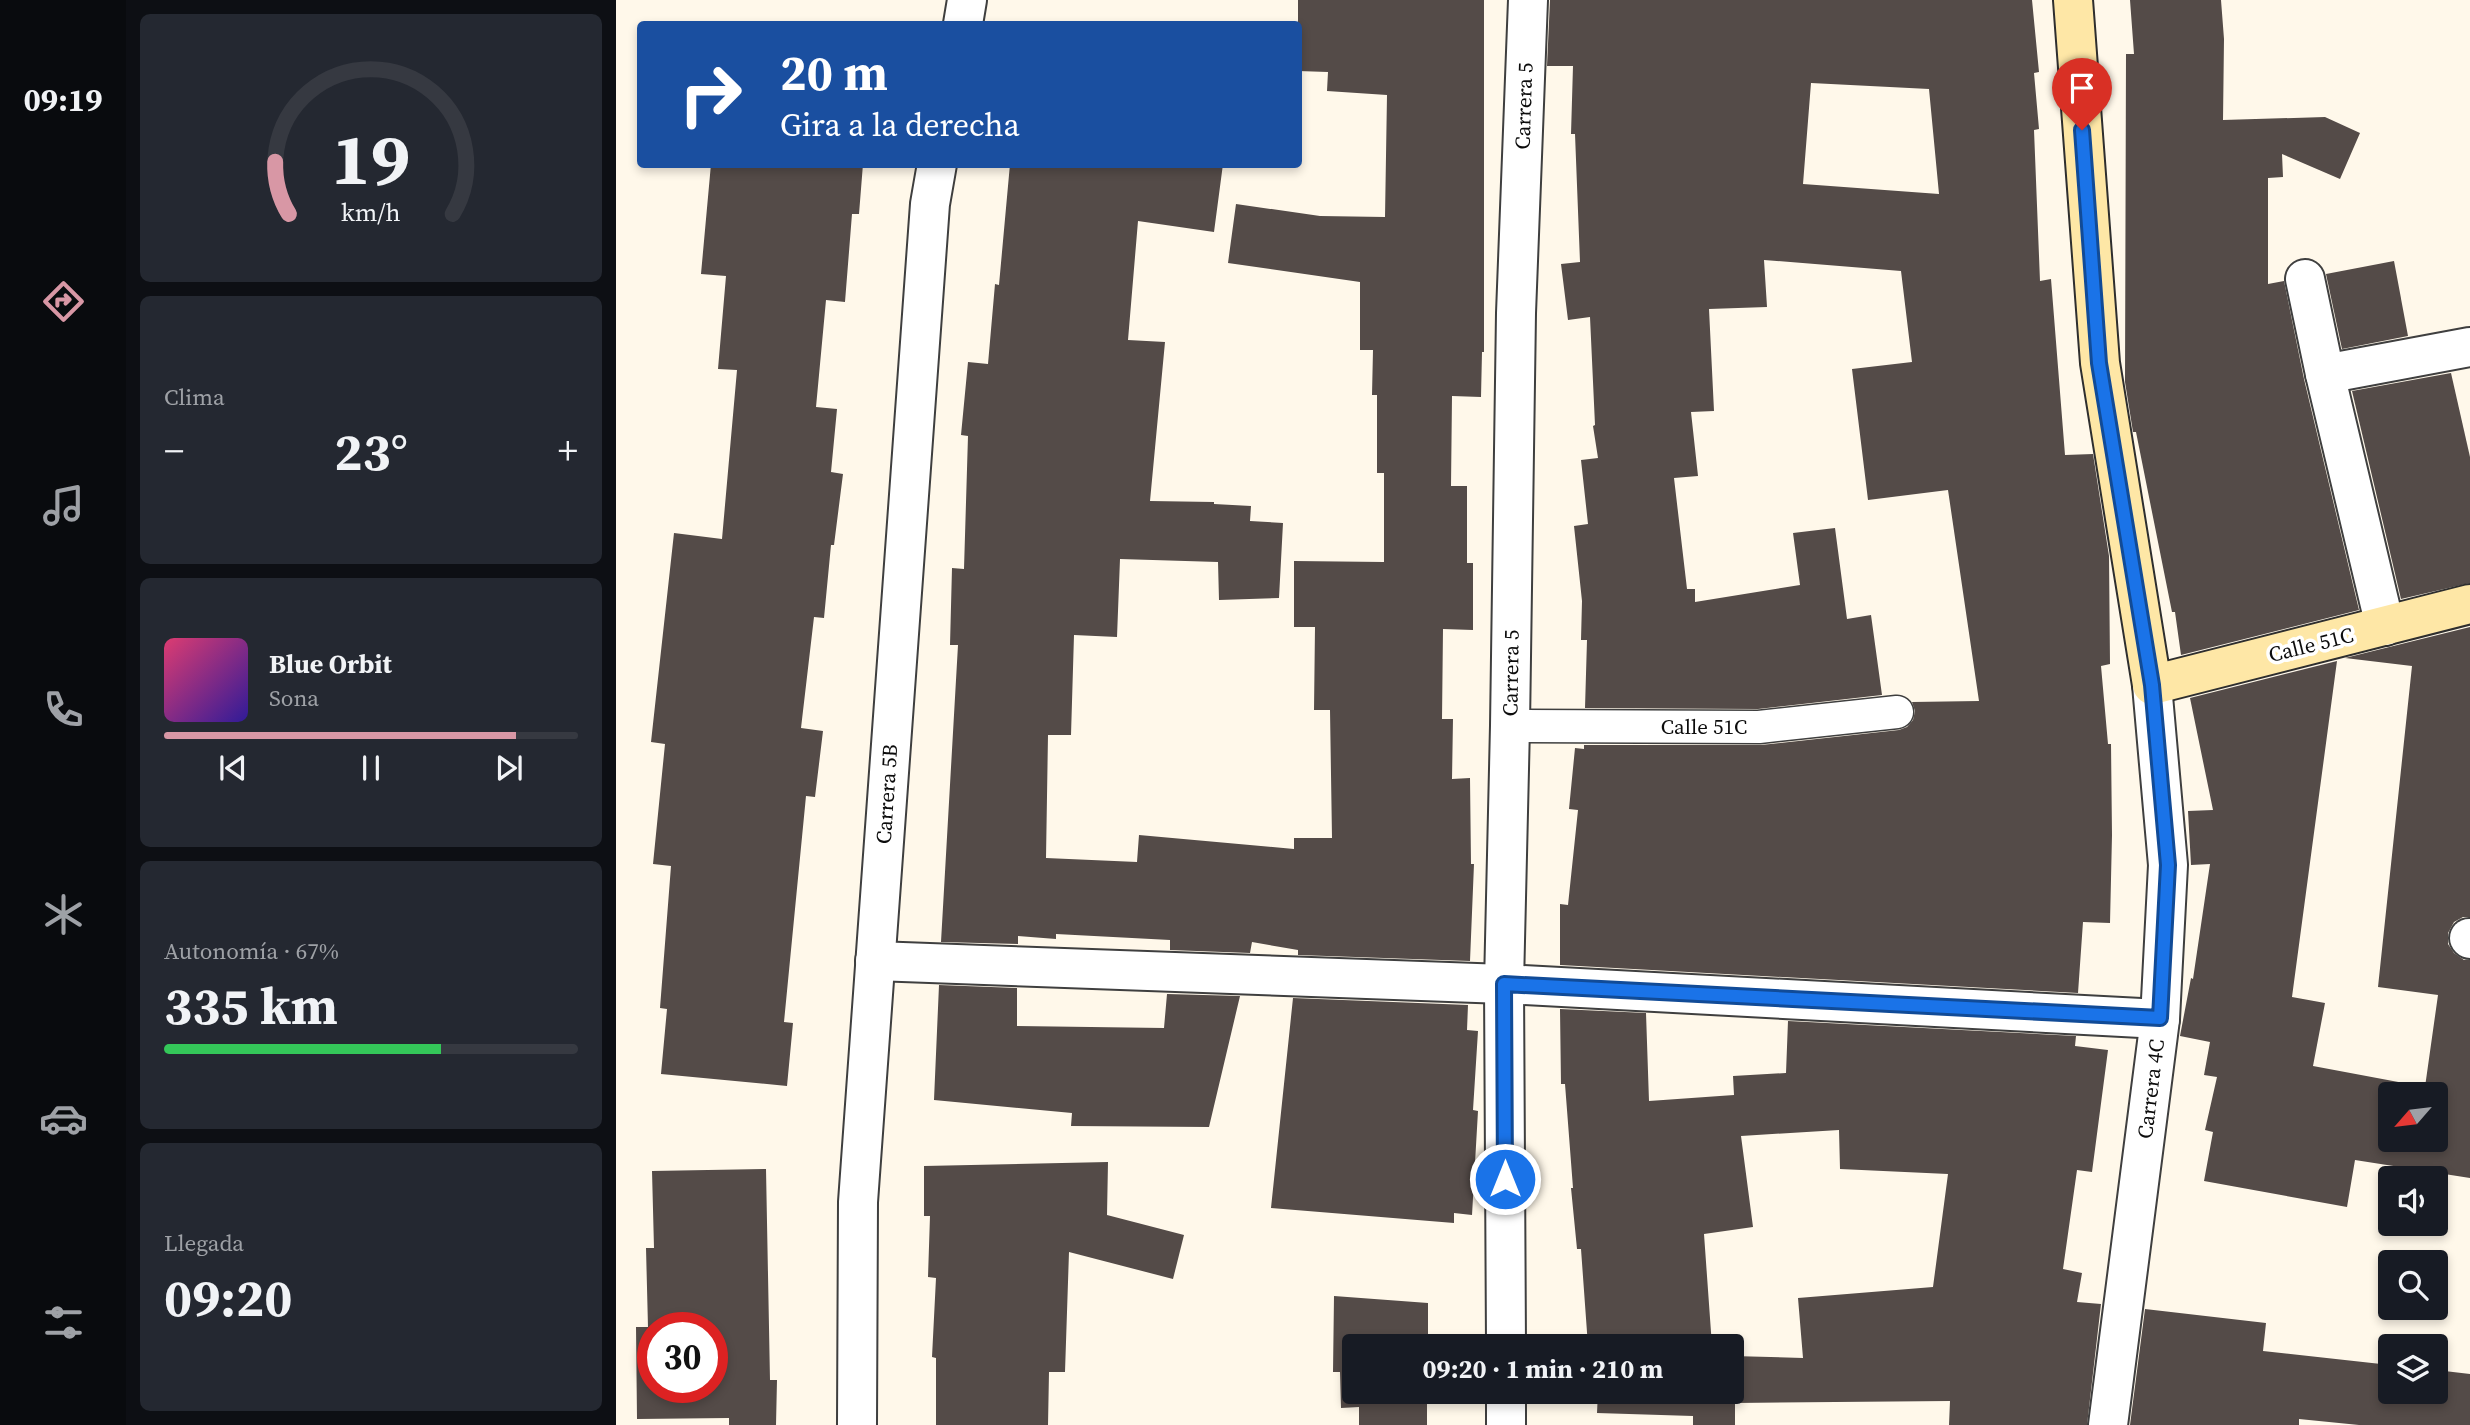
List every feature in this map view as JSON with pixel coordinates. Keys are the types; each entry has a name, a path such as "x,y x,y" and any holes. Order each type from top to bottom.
{"street":[{"path":"964,21 967,0"},
{"name":"Carrera 5","path":"1506,1334 1504,984 1516,313 1528,0"},
{"name":"Carrera 4C","path":"2073,0 2099,363 2152,685 2168,865 2160,1018 2108,1425"},
{"name":"Carrera 5B","path":"857,1425 858,1202 930,204 936,168"},
{"path":"2305,278 2385,626"},
{"path":"2325,374 2470,346"},
{"name":"Calle 51C","path":"2152,685 2470,604"},
{"path":"874,961 1504,984 2160,1018"},
{"path":"1506,1404 1506,1425"}],"lane":[{"name":"Calle 51C","path":"1510,726 1759,727 1897,712"}],"building":[{"path":"1298,0 1484,0 1484,352 1481,397 1452,396 1451,486 1467,486 1467,563 1473,563 1473,630 1443,629 1442,719 1453,719 1452,779 1470,778 1471,864 1474,864 1470,961 1298,955 1298,950 1252,942 1250,953 1170,950 1170,940 1056,934 1056,939 1018,936 1018,944 941,942 958,645 950,645 952,568 964,569 968,436 961,435 968,362 988,364 995,284 999,285 1010,168 1222,168 1214,232 1138,221 1128,340 1165,342 1150,501 1214,502 1251,506 1250,521 1283,523 1279,598 1219,600 1218,562 1120,559 1117,637 1074,635 1071,735 1048,735 1046,858 1137,862 1139,835 1294,849 1294,838 1332,838 1330,710 1314,710 1315,627 1294,627 1294,561 1384,562 1384,473 1377,473 1377,395 1372,395 1373,350 1360,350 1360,282 1228,263 1236,204 1320,216 1385,217 1387,95 1327,91 1328,72 1302,71 1302,21 1298,21"},
{"path":"1550,0 2032,0 2039,72 2034,73 2039,129 2034,130 2040,281 2051,279 2065,455 2093,454 2109,556 2110,664 2101,666 2108,744 2111,744 2110,923 2083,922 2078,993 1560,965 1560,904 1568,905 1578,810 1569,809 1575,748 1584,749 1584,745 1761,745 1899,730 1907,727 1913,720 1915,711 1912,702 1979,701 1948,490 1868,500 1852,369 1912,362 1901,271 1764,260 1767,307 1709,309 1714,411 1691,412 1698,476 1674,478 1687,589 1695,589 1695,602 1800,585 1793,533 1835,528 1847,619 1871,615 1882,695 1758,709 1585,708 1587,640 1581,640 1582,601 1574,526 1588,524 1581,460 1598,458 1593,426 1590,317 1568,320 1561,264 1580,262 1575,134 1571,134 1573,66 1547,66","holes":["1811,83 1929,89 1939,194 1803,184"]},
{"path":"2130,0 2221,0 2224,39 2223,120 2325,117 2360,133 2340,179 2282,154 2283,177 2268,178 2268,284 2284,281 2304,379 2359,610 2181,655 2175,612 2172,612 2136,432 2133,432 2125,382 2126,54 2134,54"},
{"path":"711,168 863,168 859,214 852,214 845,302 826,300 816,407 837,409 831,472 843,474 834,545 831,545 824,618 814,617 801,728 823,731 815,797 806,796 784,1022 793,1023 787,1086 661,1074 667,1009 660,1008 671,866 653,864 665,744 651,742 674,533 722,539 737,370 718,369 726,276 701,274"},
{"path":"2394,261 2408,336 2342,349 2326,274"},
{"path":"2451,373 2470,457 2470,583 2401,599 2352,391"},
{"path":"2470,627 2470,917 2454,922 2448,933 2448,944 2454,953 2464,960 2470,960 2470,1178 2448,1175 2448,1166 2393,1166 2355,1160 2347,1207 2204,1181 2213,1132 2205,1130 2217,1077 2204,1075 2210,1042 2180,1036 2191,978 2193,979 2210,864 2191,865 2188,811 2213,810 2190,698 2337,661 2292,997 2325,1003 2313,1066 2398,1082 2378,1082 2378,1152 2448,1152 2448,1082 2426,1082 2438,995 2378,987 2412,666 2345,658"},
{"path":"939,985 1017,988 1017,1026 1164,1028 1167,994 1240,996 1209,1127 1071,1126 1072,1113 934,1100"},
{"path":"1293,998 1468,1005 1467,1030 1478,1031 1473,1110 1478,1111 1472,1215 1454,1213 1454,1223 1271,1208"},
{"path":"1560,1009 1646,1013 1649,1101 1734,1095 1733,1076 1786,1073 1788,1021 2076,1036 2075,1046 2108,1050 2092,1172 2077,1170 2063,1269 2082,1273 2077,1302 2101,1304 2087,1425 1949,1425 1950,1401 1744,1403 1744,1356 1803,1358 1798,1298 1933,1287 1948,1174 1840,1169 1839,1130 1741,1136 1753,1227 1704,1234 1711,1334 1587,1334 1581,1249 1577,1249 1571,1188 1565,1084 1561,1084"},
{"path":"1108,1162 1107,1215 1184,1235 1173,1279 1069,1252 1065,1372 1049,1372 1048,1425 936,1425 936,1358 932,1357 936,1278 928,1277 930,1216 924,1216 924,1166"},
{"path":"766,1169 770,1380 777,1380 776,1425 729,1425 729,1418 637,1419 636,1327 637,1403 728,1403 728,1312 648,1312 646,1248 654,1248 652,1171"},
{"path":"1334,1296 1428,1303 1428,1334 1342,1334 1342,1404 1427,1404 1427,1425 1359,1425 1359,1407 1341,1408 1340,1372 1333,1372"},
{"path":"2145,1309 2266,1323 2263,1351 2378,1364 2378,1404 2448,1404 2448,1371 2470,1374 2470,1425 2359,1425 2299,1419 2299,1425 2130,1425"},
{"path":"1597,1404 1735,1404 1735,1425 1693,1425 1693,1416 1597,1413"}],"route":[{"path":"1505,1179 1504,984 2160,1018 2168,865 2152,685 2099,363 2082,130"}]}
